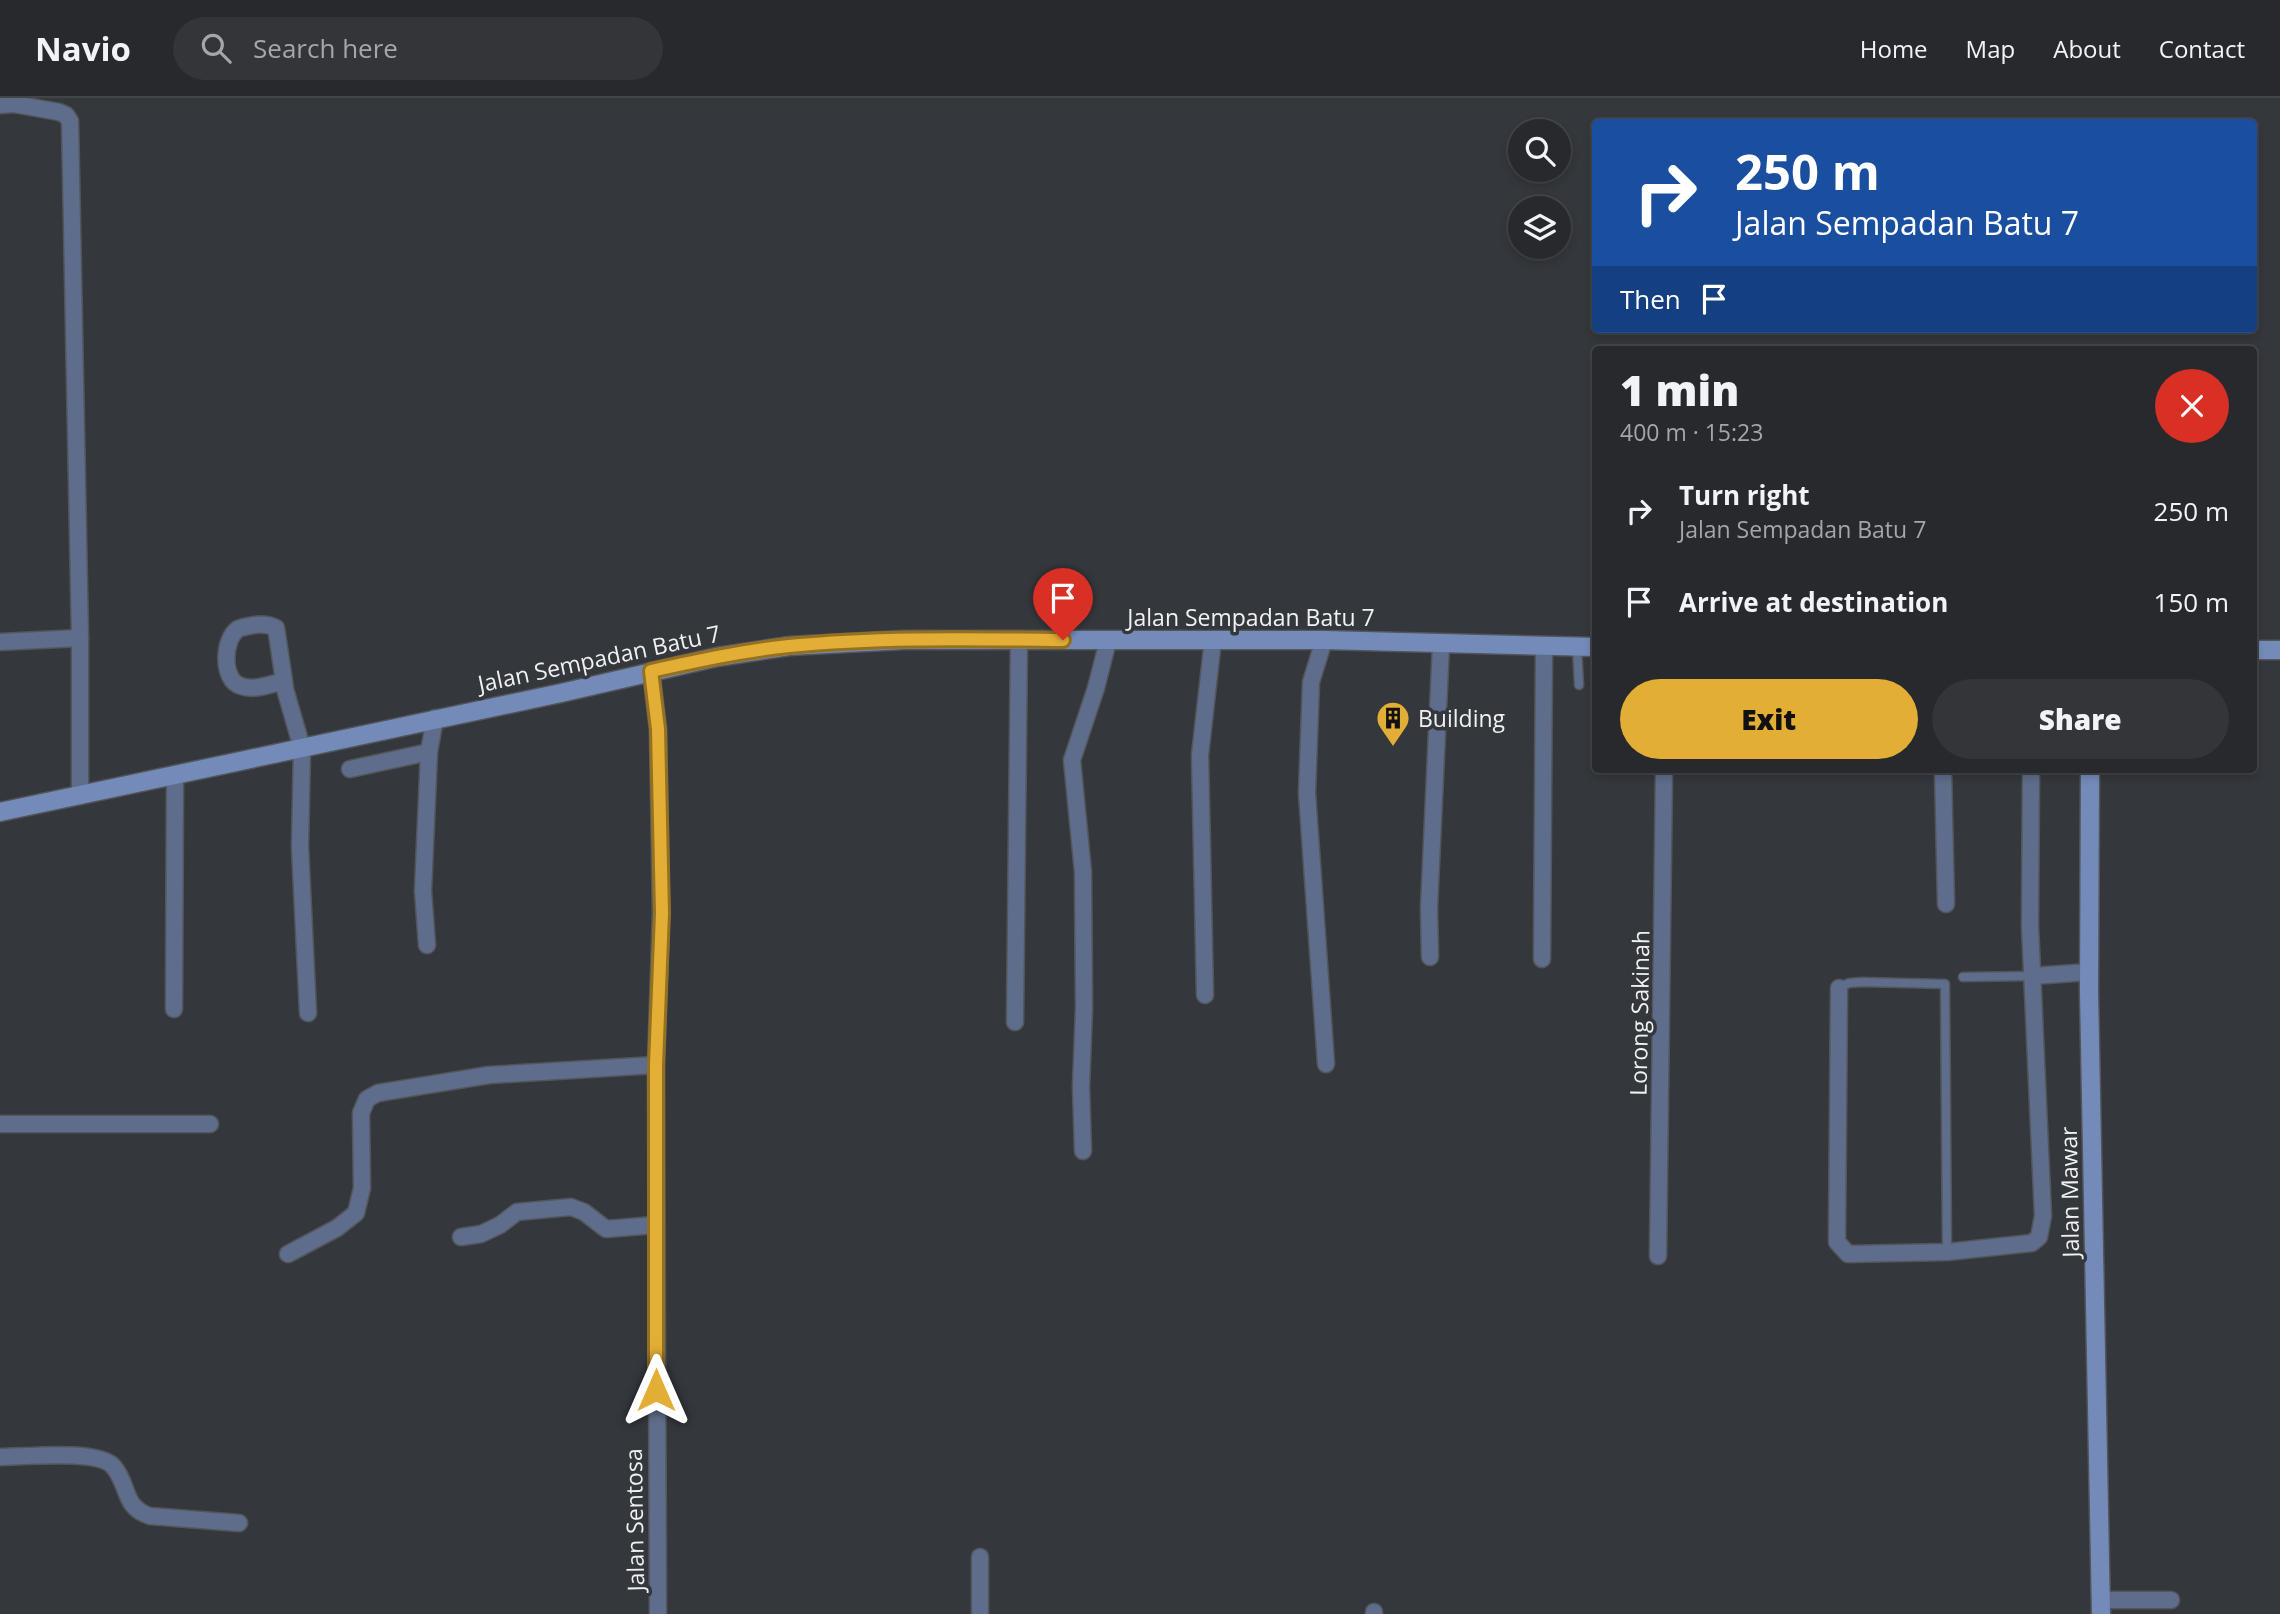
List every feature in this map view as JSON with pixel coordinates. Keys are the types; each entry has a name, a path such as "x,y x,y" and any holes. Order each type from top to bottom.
{"street":[{"path":"0,105 14,104 59,112 66,115 70,121 80,638 80,796"},
{"path":"284,681 251,688 232,682 228,677 226,660 231,636 237,629 263,624 276,628 284,681 302,748 300,847 308,1013"},
{"path":"0,642 80,638"},
{"path":"1015,1022 1019,639"},
{"name":"Jalan Sempadan Batu 7","path":"0,812 561,693 717,657 789,646 904,640 1019,639 1324,640 1592,648"},
{"path":"1205,995 1200,755 1213,640"},
{"path":"1324,640 1311,682 1307,793 1326,1064"},
{"path":"1083,1151 1083,872 1072,760 1096,688 1108,641"},
{"path":"1430,957 1429,908 1441,644"},
{"path":"1542,959 1544,646"},
{"path":"2257,650 2280,650"},
{"name":"Jalan Sentosa","path":"651,671 658,729 662,913 656,1065 655,1226 658,1614"},
{"path":"427,945 423,891 429,752 435,718"},
{"path":"350,769 429,752"},
{"name":"Lorong Sakinah","path":"1658,1256 1664,773"},
{"path":"1943,773 1946,904"},
{"path":"1839,988 1837,1242 1848,1254 1947,1252 2032,1243 2039,1237 2043,1216 2030,926 2031,773"},
{"name":"Jalan Mawar","path":"2090,773 2089,971 2101,1607"},
{"path":"174,1009 175,775"},
{"path":"2032,976 2089,971"},
{"path":"288,1254 337,1228 356,1213 362,1188 361,1113 367,1099 378,1093 489,1075 656,1065"},
{"path":"0,1124 210,1124"},
{"path":"461,1237 481,1234 500,1226 517,1212 571,1207 584,1212 606,1229 655,1226"},
{"path":"0,1457 99,1458 112,1465 137,1512 150,1516 239,1523"},
{"path":"980,1557 980,1614"},
{"path":"2101,1607 2171,1600"}],"lane":[{"path":"1577,647 1579,685"},
{"path":"1963,976 2032,976"},
{"path":"1839,988 1849,983 1862,982 1945,984 1947,1252"}],"place":[{"name":"Building","path":"1393,748"}],"route":[{"path":"656,1390 656,1065 662,913 658,729 651,671 789,646 904,640 1063,640"}]}
